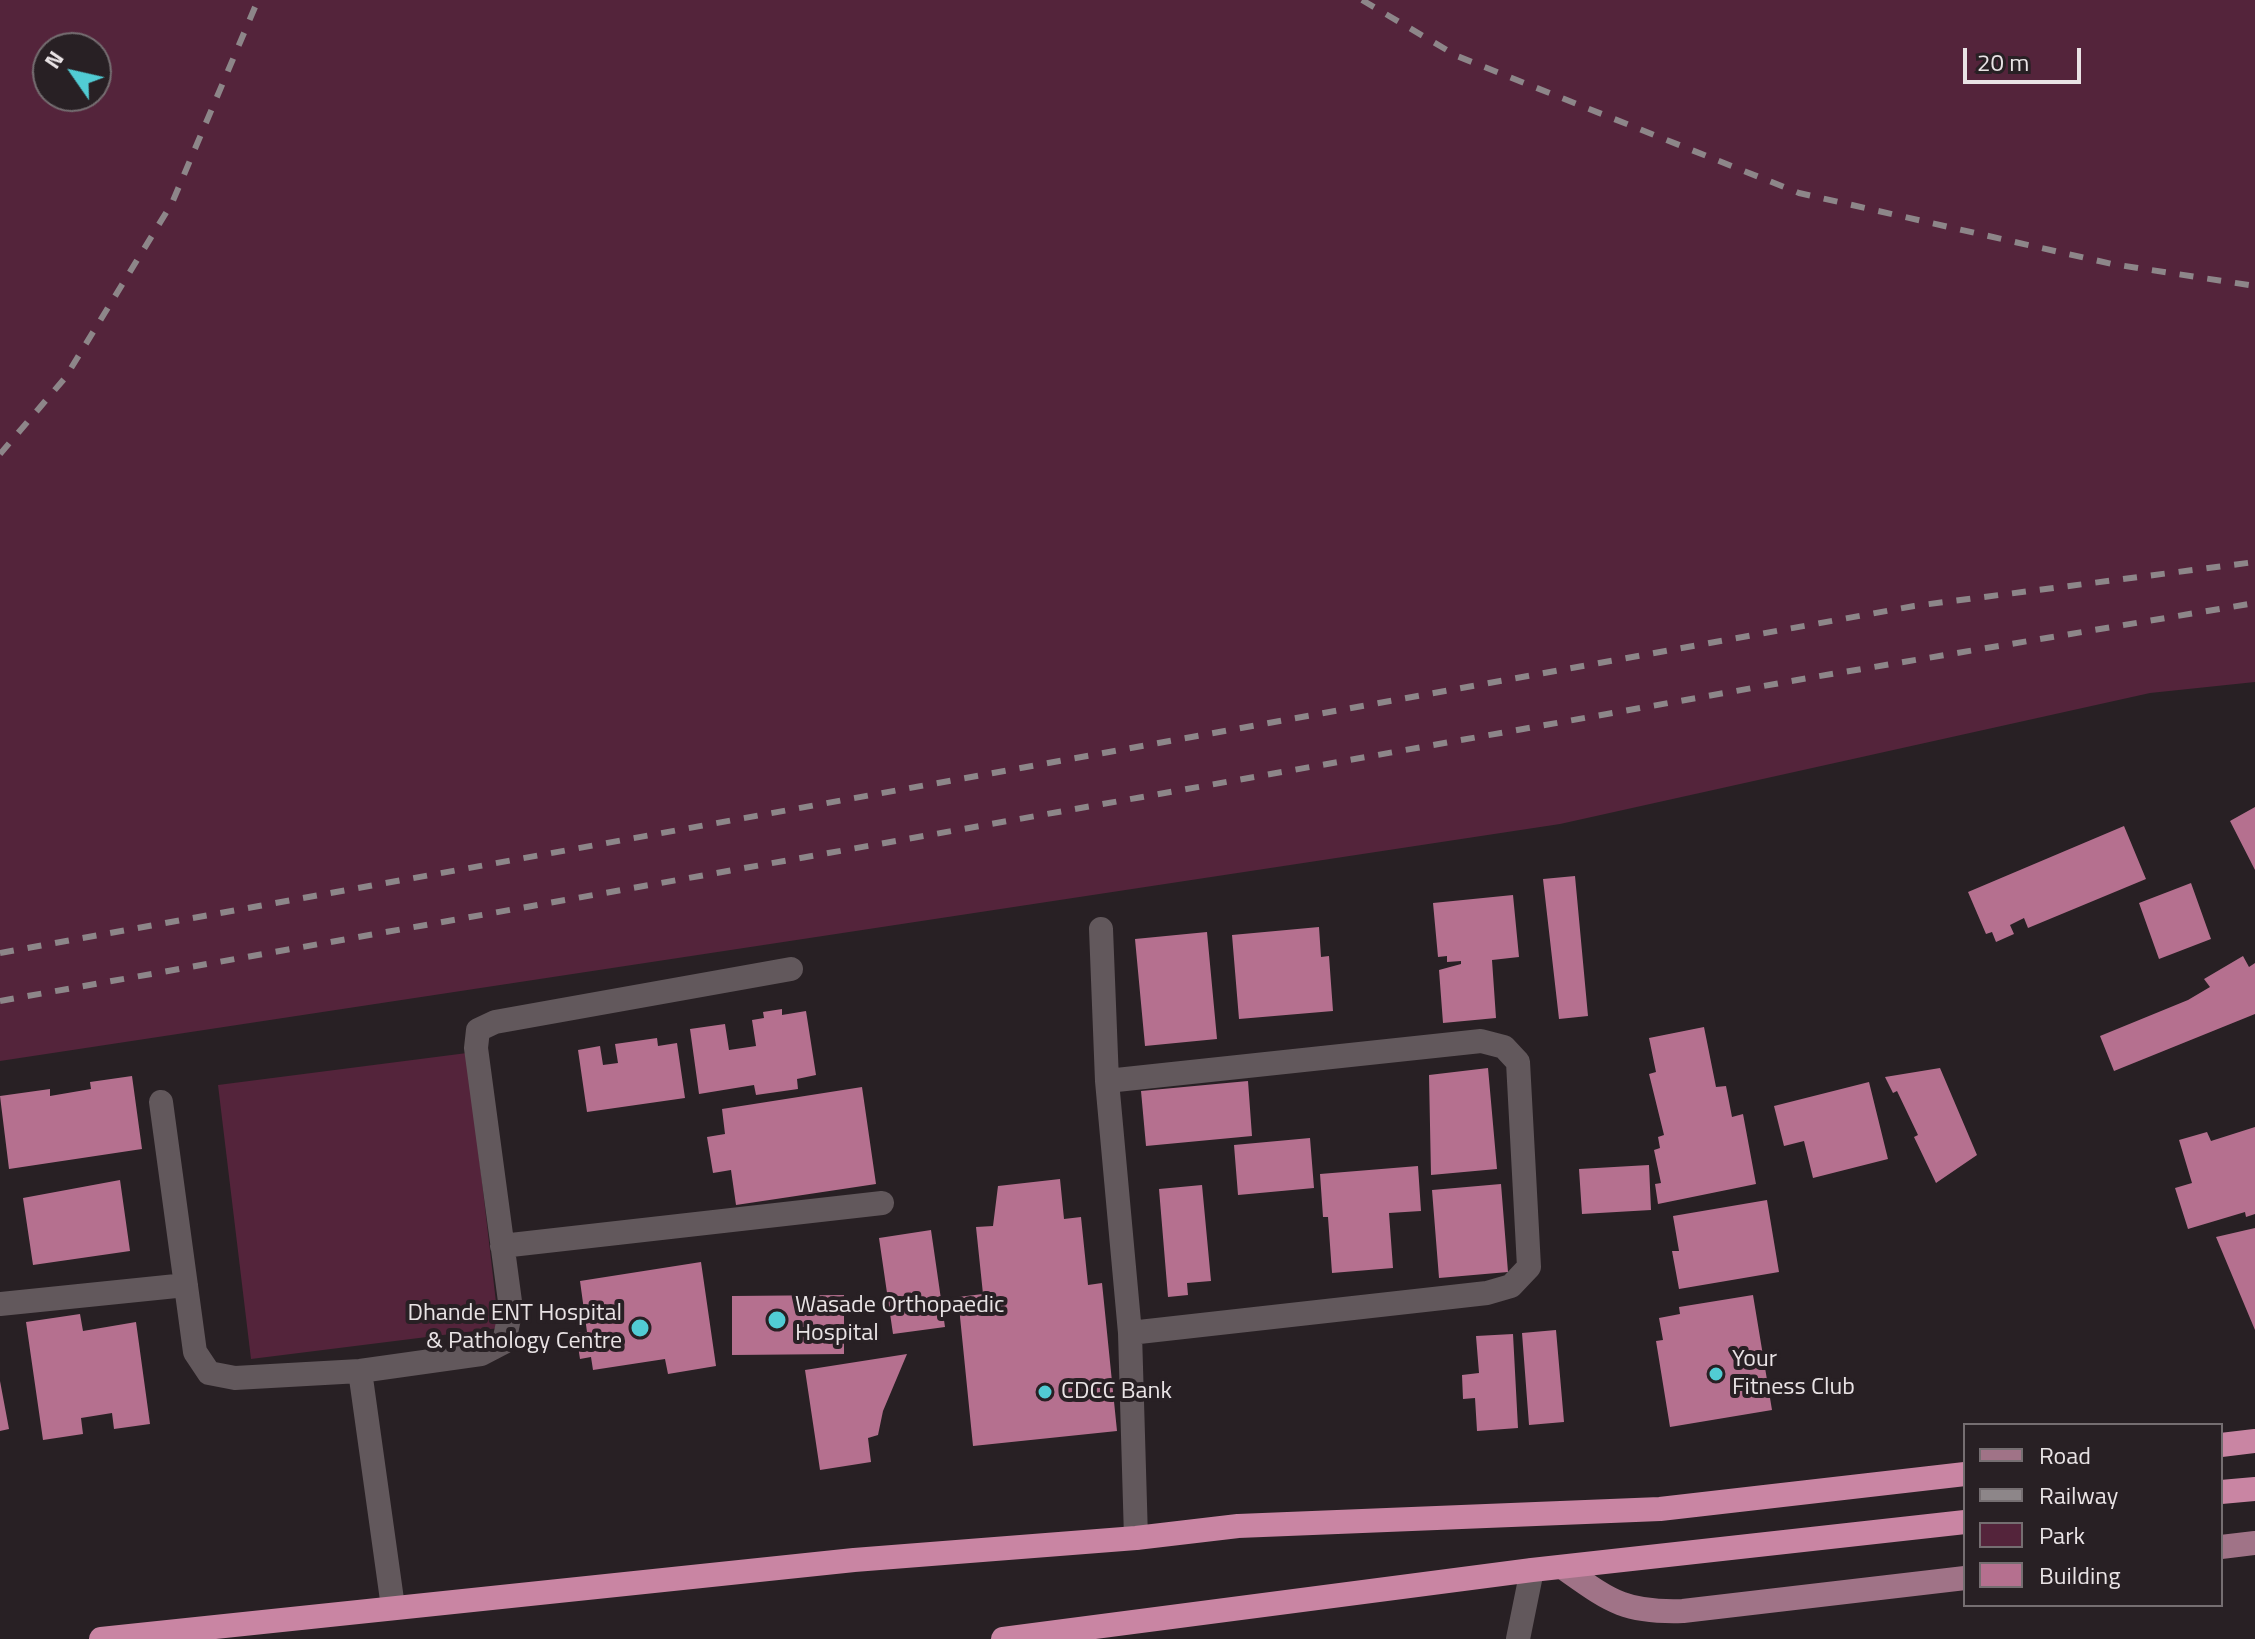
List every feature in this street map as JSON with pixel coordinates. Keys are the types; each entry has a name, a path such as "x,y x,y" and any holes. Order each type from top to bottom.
{"highway":[{"path":"2223,1445 2255,1441"},
{"path":"101,1639 854,1560 1136,1538 1238,1526 1660,1509 1963,1474"},
{"path":"2223,1492 2255,1489"},
{"path":"1003,1639 1532,1570 1963,1522"}],"main road":[{"path":"2223,1547 2255,1543"},
{"path":"1562,1567 1614,1603 1647,1612 1683,1611 1963,1578"}],"street":[{"path":"1101,929 1107,1081 1130,1333 1136,1538"},
{"path":"161,1102 195,1352 209,1373 235,1378 360,1371 481,1354 504,1342 511,1309 476,1048 478,1030 495,1022 791,969"},
{"path":"1107,1081 1481,1041 1504,1047 1518,1062 1529,1267 1511,1286 1487,1293 1130,1333"},
{"path":"502,1246 882,1203"},
{"path":"0,1304 186,1285"},
{"path":"360,1371 393,1607"},
{"path":"1518,1639 1532,1570"}],"green space":[{"path":"0,0 2255,0 2255,682 2150,693 1560,824 0,1061"},
{"path":"467,1053 499,1328 251,1359 218,1085"}],"building":[{"path":"2255,807 2255,870 2230,821"},
{"path":"2124,826 2146,879 2028,928 2024,918 2010,925 2014,934 1996,942 1992,932 1986,934 1968,892"},
{"path":"1575,876 1588,1016 1559,1019 1543,879"},
{"path":"2191,883 2211,939 2159,959 2139,903"},
{"path":"1513,895 1519,957 1492,960 1496,1018 1443,1023 1439,970 1461,964 1461,961 1447,962 1447,956 1438,957 1433,903"},
{"path":"1319,927 1321,957 1329,956 1333,1011 1239,1019 1232,935"},
{"path":"1207,932 1217,1039 1145,1046 1135,939"},
{"path":"2243,956 2249,967 2255,963 2255,1014 2114,1071 2100,1036 2188,1000 2210,987 2204,979"},
{"path":"782,1009 782,1015 806,1011 816,1075 797,1079 798,1089 756,1095 754,1085 699,1094 690,1029 725,1024 729,1050 756,1046 752,1020 764,1018 763,1012"},
{"path":"1704,1027 1716,1087 1726,1086 1732,1117 1743,1114 1756,1184 1658,1204 1655,1184 1661,1183 1654,1150 1660,1148 1658,1137 1664,1135 1649,1074 1656,1072 1649,1038"},
{"path":"657,1038 658,1046 677,1043 685,1098 587,1112 578,1050 600,1046 603,1065 618,1063 615,1044"},
{"path":"1488,1068 1497,1169 1431,1175 1429,1075"},
{"path":"1940,1068 1977,1155 1936,1183 1897,1091 1893,1093 1885,1077"},
{"path":"132,1076 142,1149 9,1169 0,1096 50,1089 50,1096 91,1089 90,1082"},
{"path":"1248,1081 1252,1136 1146,1146 1141,1091"},
{"path":"1869,1082 1888,1159 1813,1178 1804,1141 1784,1146 1774,1106"},
{"path":"862,1087 876,1184 736,1205 731,1170 713,1173 707,1137 725,1134 722,1109"},
{"path":"2255,1127 2255,1214 2246,1217 2245,1212 2188,1229 2175,1188 2192,1183 2179,1140 2207,1132 2211,1141"},
{"path":"1310,1138 1314,1188 1238,1195 1234,1145"},
{"path":"1649,1165 1651,1210 1582,1214 1579,1169"},
{"path":"1418,1166 1421,1211 1389,1213 1393,1268 1332,1273 1328,1217 1323,1217 1320,1174"},
{"path":"1060,1179 1064,1219 1081,1217 1088,1285 1102,1283 1117,1431 973,1446 958,1297 983,1294 976,1227 993,1226 998,1186"},
{"path":"120,1180 130,1251 33,1265 23,1198"},
{"path":"1501,1184 1508,1272 1439,1278 1432,1190"},
{"path":"1202,1185 1211,1281 1187,1283 1188,1295 1168,1297 1159,1189"},
{"path":"1767,1200 1779,1272 1679,1289 1672,1251 1679,1251 1673,1216"},
{"path":"2255,1228 2255,1330 2216,1237"},
{"path":"931,1230 945,1327 893,1334 879,1238"},
{"path":"701,1262 716,1366 668,1374 665,1359 593,1370 591,1357 580,1359 576,1333 587,1332 580,1281"},
{"path":"844,1295 844,1354 732,1355 732,1296"},
{"path":"1753,1295 1772,1410 1670,1427 1656,1341 1663,1340 1659,1318 1680,1314 1679,1307"},
{"path":"80,1314 83,1331 136,1322 150,1424 114,1429 112,1413 81,1418 83,1434 43,1440 26,1322"},
{"path":"1556,1330 1564,1422 1529,1425 1522,1333"},
{"path":"1513,1334 1518,1428 1477,1431 1475,1398 1463,1399 1462,1375 1479,1373 1476,1336"},
{"path":"907,1354 883,1411 878,1435 868,1438 871,1462 820,1470 805,1370"},
{"path":"0,1381 9,1429 0,1431"}],"railway":[{"path":"0,454 65,378 172,203 258,0"},
{"path":"1362,0 1457,56 1799,193 2112,264 2255,286"},
{"path":"0,953 1914,606 2255,562"},
{"path":"0,1001 1814,677 2255,603"}],"place":[{"name":"Wasade Orthopaedic Hospital","path":"777,1320"},
{"name":"Dhande ENT Hospital & Pathology Centre","path":"640,1328"},
{"name":"Your Fitness Club","path":"1716,1374"},
{"name":"CDCC Bank","path":"1045,1392"}]}
